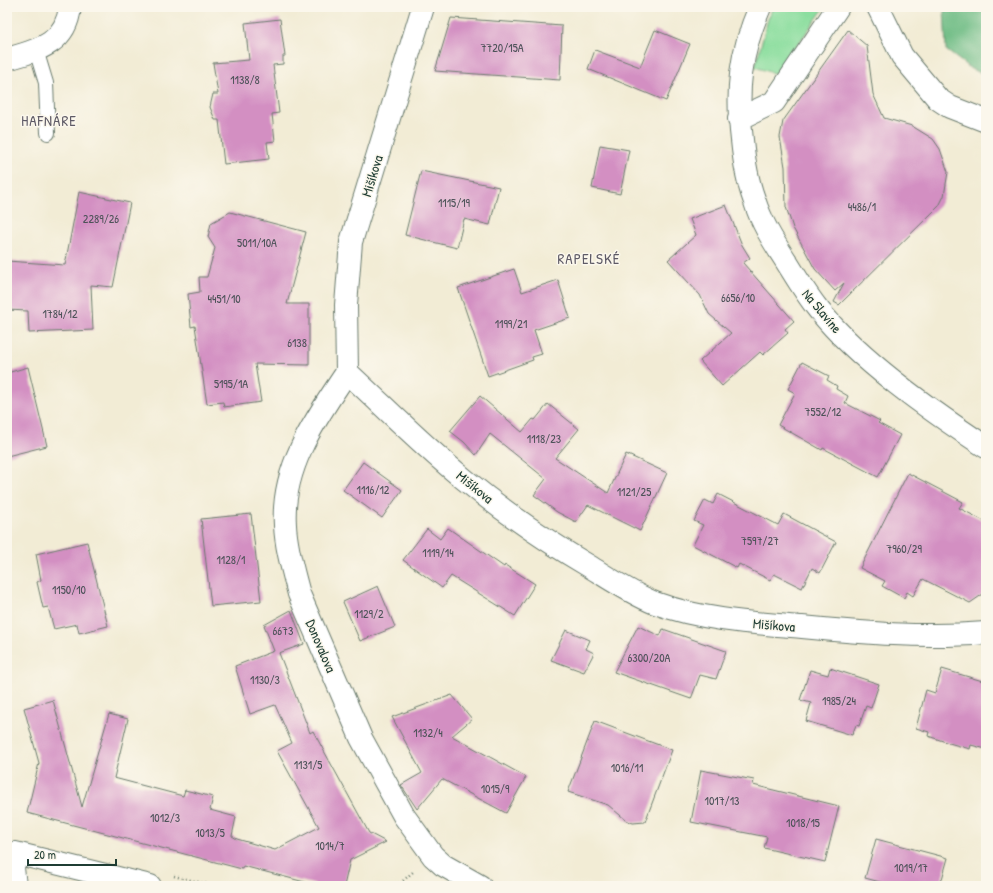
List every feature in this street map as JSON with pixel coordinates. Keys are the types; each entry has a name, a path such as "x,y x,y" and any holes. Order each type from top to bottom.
{"street":[{"path":"7,59 36,50 51,43 63,31 69,18 70,7"},
{"name":"Mišíkova","path":"423,7 351,242 346,305 347,372 464,479 537,535 574,558 637,594 656,603 712,617 776,625 883,633 986,633"},
{"name":"Na Slavíne","path":"760,7 753,23 742,65 738,91 739,119 747,175 762,221 800,285 818,309 837,330 876,366 950,423 986,447"},
{"path":"739,119 774,102 838,7"},
{"path":"878,7 902,56 938,99 950,107 986,121"},
{"name":"Donovalova","path":"347,372 314,421 302,444 294,468 285,502 284,525 292,569 299,594 352,719 380,776 404,816 433,856 443,865 480,886"},
{"path":"15,886 13,868 15,853 150,886"}],"lane":[{"path":"36,50 46,83 48,133"}],"green space":[{"path":"773,7 825,7 776,74 755,67 768,19"},
{"path":"946,7 986,7 986,75 971,69 946,50 944,9"}],"building":[{"path":"451,18 562,26 560,80 435,71"},
{"path":"280,19 285,56 283,56 283,64 273,65 279,113 272,114 275,141 267,142 269,159 224,164 219,120 215,120 210,107 213,94 218,94 213,63 249,60 245,23"},
{"path":"655,30 690,44 666,101 588,69 595,50 640,67"},
{"path":"848,30 867,46 873,94 884,118 912,126 933,139 940,149 948,172 944,196 939,206 839,305 834,302 844,283 835,291 815,269 793,228 786,207 785,167 780,137 783,121"},
{"path":"600,145 629,150 620,194 592,188"},
{"path":"421,171 499,187 490,225 464,219 457,248 405,235"},
{"path":"79,192 130,203 113,287 91,285 93,330 29,333 28,311 7,310 7,261 65,265"},
{"path":"726,205 742,245 750,258 743,263 794,321 785,329 788,333 763,355 760,352 722,386 700,361 731,333 709,314 700,295 668,260 696,235 690,219"},
{"path":"230,212 306,232 287,304 309,304 309,365 255,364 261,402 224,407 223,402 207,404 195,326 191,327 188,294 200,292 199,277 207,277 215,248 208,237 211,223"},
{"path":"514,269 522,292 558,280 570,318 534,330 542,354 532,357 533,360 488,376 458,288"},
{"path":"802,362 829,376 827,380 837,386 836,389 848,396 845,403 880,421 878,423 900,435 878,477 823,448 822,450 778,425 795,393 788,389"},
{"path":"28,367 47,446 7,456 7,373"},
{"path":"480,396 522,432 533,419 535,420 548,404 579,429 555,458 608,493 626,454 667,473 640,531 588,505 576,522 557,512 534,495 546,479 490,434 476,455 464,442 450,431"},
{"path":"363,462 402,490 382,518 343,490"},
{"path":"908,473 963,502 959,508 986,522 986,592 970,603 923,579 913,596 907,592 904,598 882,586 885,581 860,568"},
{"path":"718,494 778,525 784,514 836,542 820,573 812,568 802,588 774,574 770,580 739,564 737,568 693,545 703,525 694,521 705,500 713,504"},
{"path":"251,514 261,601 211,606 201,519"},
{"path":"448,528 504,567 505,565 535,584 515,616 451,576 442,588 403,560 427,529 440,539"},
{"path":"87,542 108,626 79,633 77,624 54,629 48,607 43,608 37,582 41,580 36,554"},
{"path":"378,586 395,627 360,641 343,602"},
{"path":"291,610 304,644 279,653 310,733 313,731 369,833 386,842 350,860 344,886 320,886 243,866 242,869 27,813 39,763 24,708 53,700 82,807 109,714 128,719 114,778 183,796 185,790 213,797 210,810 236,817 232,836 237,839 275,850 319,827 277,751 292,743 275,705 250,714 235,666 274,651 264,625"},
{"path":"638,626 660,636 663,629 726,651 716,679 700,675 691,699 614,672"},
{"path":"566,630 590,640 586,649 594,653 584,672 551,660"},
{"path":"830,668 879,684 871,708 866,706 859,726 856,725 852,735 806,721 811,703 800,700 810,670 828,675"},
{"path":"942,669 986,682 986,749 971,745 970,749 949,743 928,736 929,732 916,728 926,690 935,693"},
{"path":"452,695 472,719 452,736 526,777 506,813 442,779 417,809 401,785 422,773 392,717"},
{"path":"595,721 672,750 645,822 633,823 626,820 608,805 568,792"},
{"path":"701,770 754,780 753,785 839,806 825,862 764,848 767,837 691,822"},
{"path":"876,839 948,858 940,886 895,886 865,878"}],"district":[{"name":"HAFNÁRE","path":"49,121"},
{"name":"RAPELSKÉ","path":"589,259"}]}
